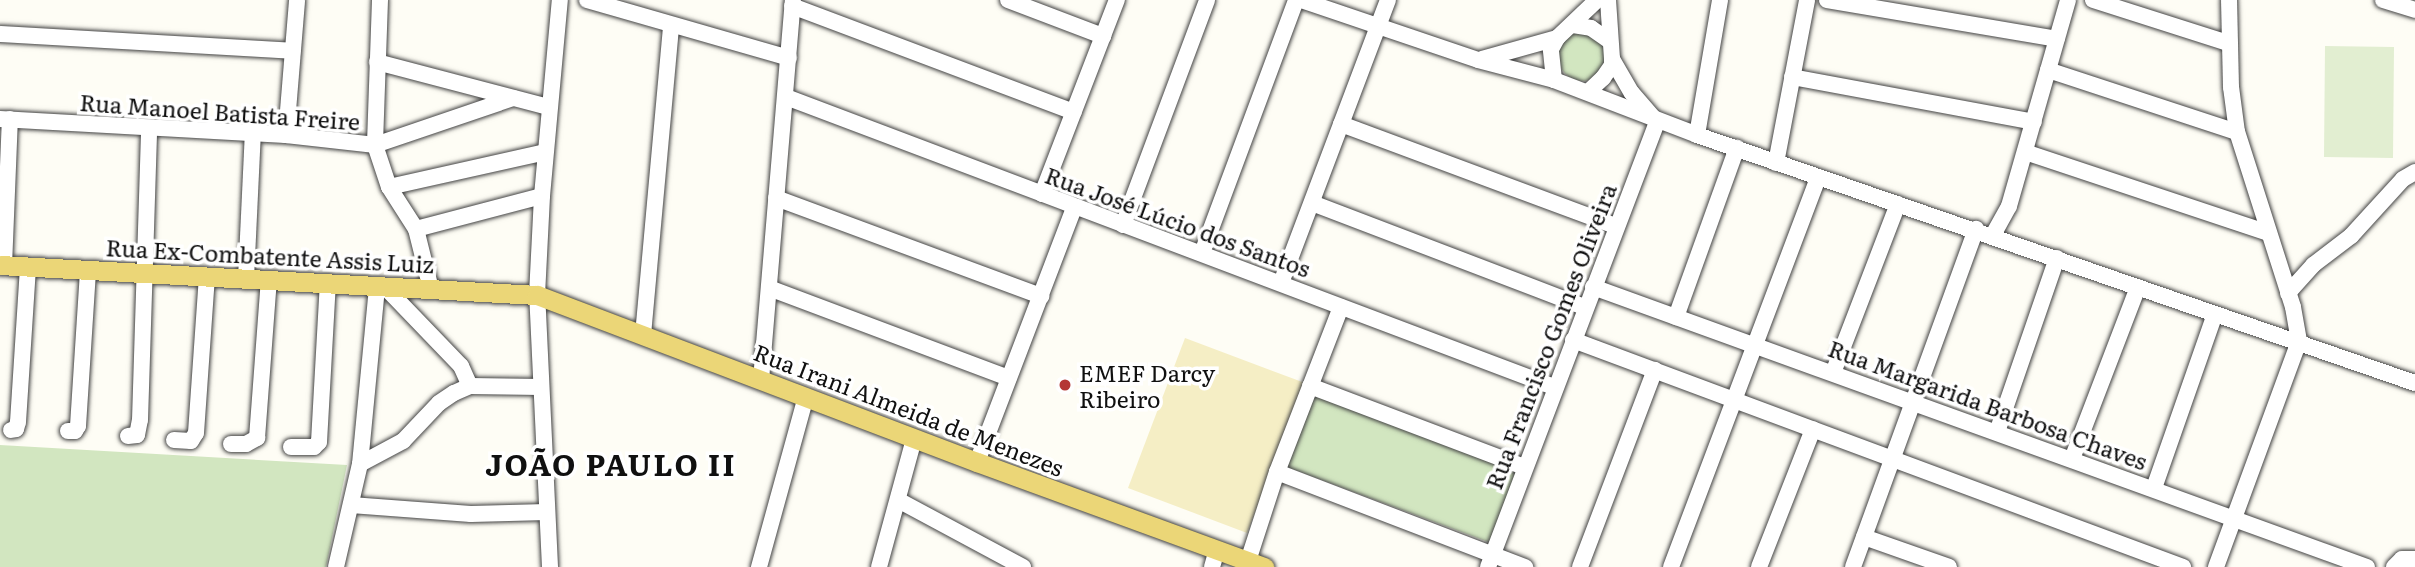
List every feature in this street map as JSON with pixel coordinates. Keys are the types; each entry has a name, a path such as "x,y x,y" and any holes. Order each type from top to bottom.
{"main road":[{"name":"Rua Ex-Combatente Assis Luiz","path":"2,266 537,295"},
{"name":"Rua Irani Almeida de Menezes","path":"537,295 806,396 1215,558 1256,564"}],"street":[{"path":"286,135 297,0"},
{"path":"380,0 375,145 389,187 416,229 431,289"},
{"path":"550,567 537,295 545,152 560,0"},
{"path":"587,0 789,58"},
{"path":"1008,0 1103,36"},
{"path":"1042,194 1117,0"},
{"path":"1123,225 1208,0"},
{"path":"1202,253 1298,0 1478,60 1554,80 1657,121 1776,163 1976,229 2415,383"},
{"path":"1281,283 1388,0"},
{"path":"1554,80 1550,49 1557,38 1573,26 1597,0"},
{"path":"1588,92 1612,65 1608,40 1608,0"},
{"path":"1697,135 1720,0"},
{"path":"1776,163 1807,0"},
{"path":"1827,0 2057,39"},
{"path":"1993,235 2009,206 2068,0"},
{"path":"2093,0 2228,43"},
{"path":"2216,567 2299,341 2288,293 2237,132 2228,43 2229,0"},
{"path":"2383,0 2415,10"},
{"path":"761,380 793,3 1074,112"},
{"path":"643,335 671,25"},
{"path":"1573,26 1591,28 1608,40"},
{"path":"0,34 293,51"},
{"path":"1478,60 1557,38"},
{"path":"1612,58 1632,93 1657,121"},
{"path":"377,62 549,107"},
{"path":"2048,70 2237,132"},
{"path":"1792,77 2034,122"},
{"name":"Rua José Lúcio dos Santos","path":"786,97 1074,208 1202,253 1554,387"},
{"name":"Rua Manoel Batista Freire","path":"5,119 286,135 375,145 513,98"},
{"path":"2,266 5,119"},
{"name":"Rua Francisco Gomes Oliveira","path":"1490,561 1657,121"},
{"path":"1341,124 1615,226"},
{"path":"128,436 135,436 139,431 149,128"},
{"path":"246,279 253,133"},
{"path":"1675,317 1737,148"},
{"path":"389,187 545,152"},
{"path":"2025,152 2269,233"},
{"path":"2288,293 2313,265 2351,236 2403,179 2415,172"},
{"path":"1671,567 1818,177"},
{"path":"416,229 542,196"},
{"path":"776,198 1041,296"},
{"path":"1312,203 1585,307"},
{"path":"1833,373 1898,204"},
{"path":"976,462 1074,208"},
{"path":"1853,567 1976,229"},
{"path":"1997,432 2057,258"},
{"path":"11,430 16,429 18,422 28,267"},
{"path":"68,431 75,431 78,426 88,270"},
{"path":"174,440 191,441 196,433 207,277"},
{"path":"231,444 246,444 257,438 269,280"},
{"path":"291,447 314,447 319,442 328,282"},
{"path":"381,286 461,366 470,386"},
{"path":"336,567 360,464 381,286"},
{"name":"Rua Margarida Barbosa Chaves","path":"1593,287 2367,567"},
{"path":"2073,459 2138,287"},
{"path":"769,288 1009,378"},
{"path":"1256,564 1277,472 1341,307"},
{"path":"2154,488 2216,314"},
{"path":"1573,340 2183,567"},
{"path":"1580,567 1655,370"},
{"path":"360,464 403,441 439,403 470,386 541,387"},
{"path":"1310,386 1524,467"},
{"path":"759,567 806,396"},
{"path":"1759,567 1813,429"},
{"path":"879,567 914,439"},
{"path":"1277,472 1490,561 1525,567"},
{"path":"898,500 1023,567"},
{"path":"351,505 471,514 547,512"},
{"path":"1864,537 1944,566"},
{"path":"2394,567 2402,559 2415,559"}],"green space":[{"path":"1583,31 1601,38 1608,56 1601,74 1583,81 1565,74 1558,56 1565,38"},
{"path":"2325,46 2394,47 2393,158 2324,157"},
{"path":"1314,394 1518,470 1491,543 1287,467"},
{"path":"0,445 347,465 326,567 0,567"}],"sand":[{"path":"1185,338 1305,383 1247,533 1128,488"}],"place":[{"name":"EMEF Darcy Ribeiro","path":"1065,385"}],"district":[{"name":"JOÃO PAULO II","path":"611,463"}]}
